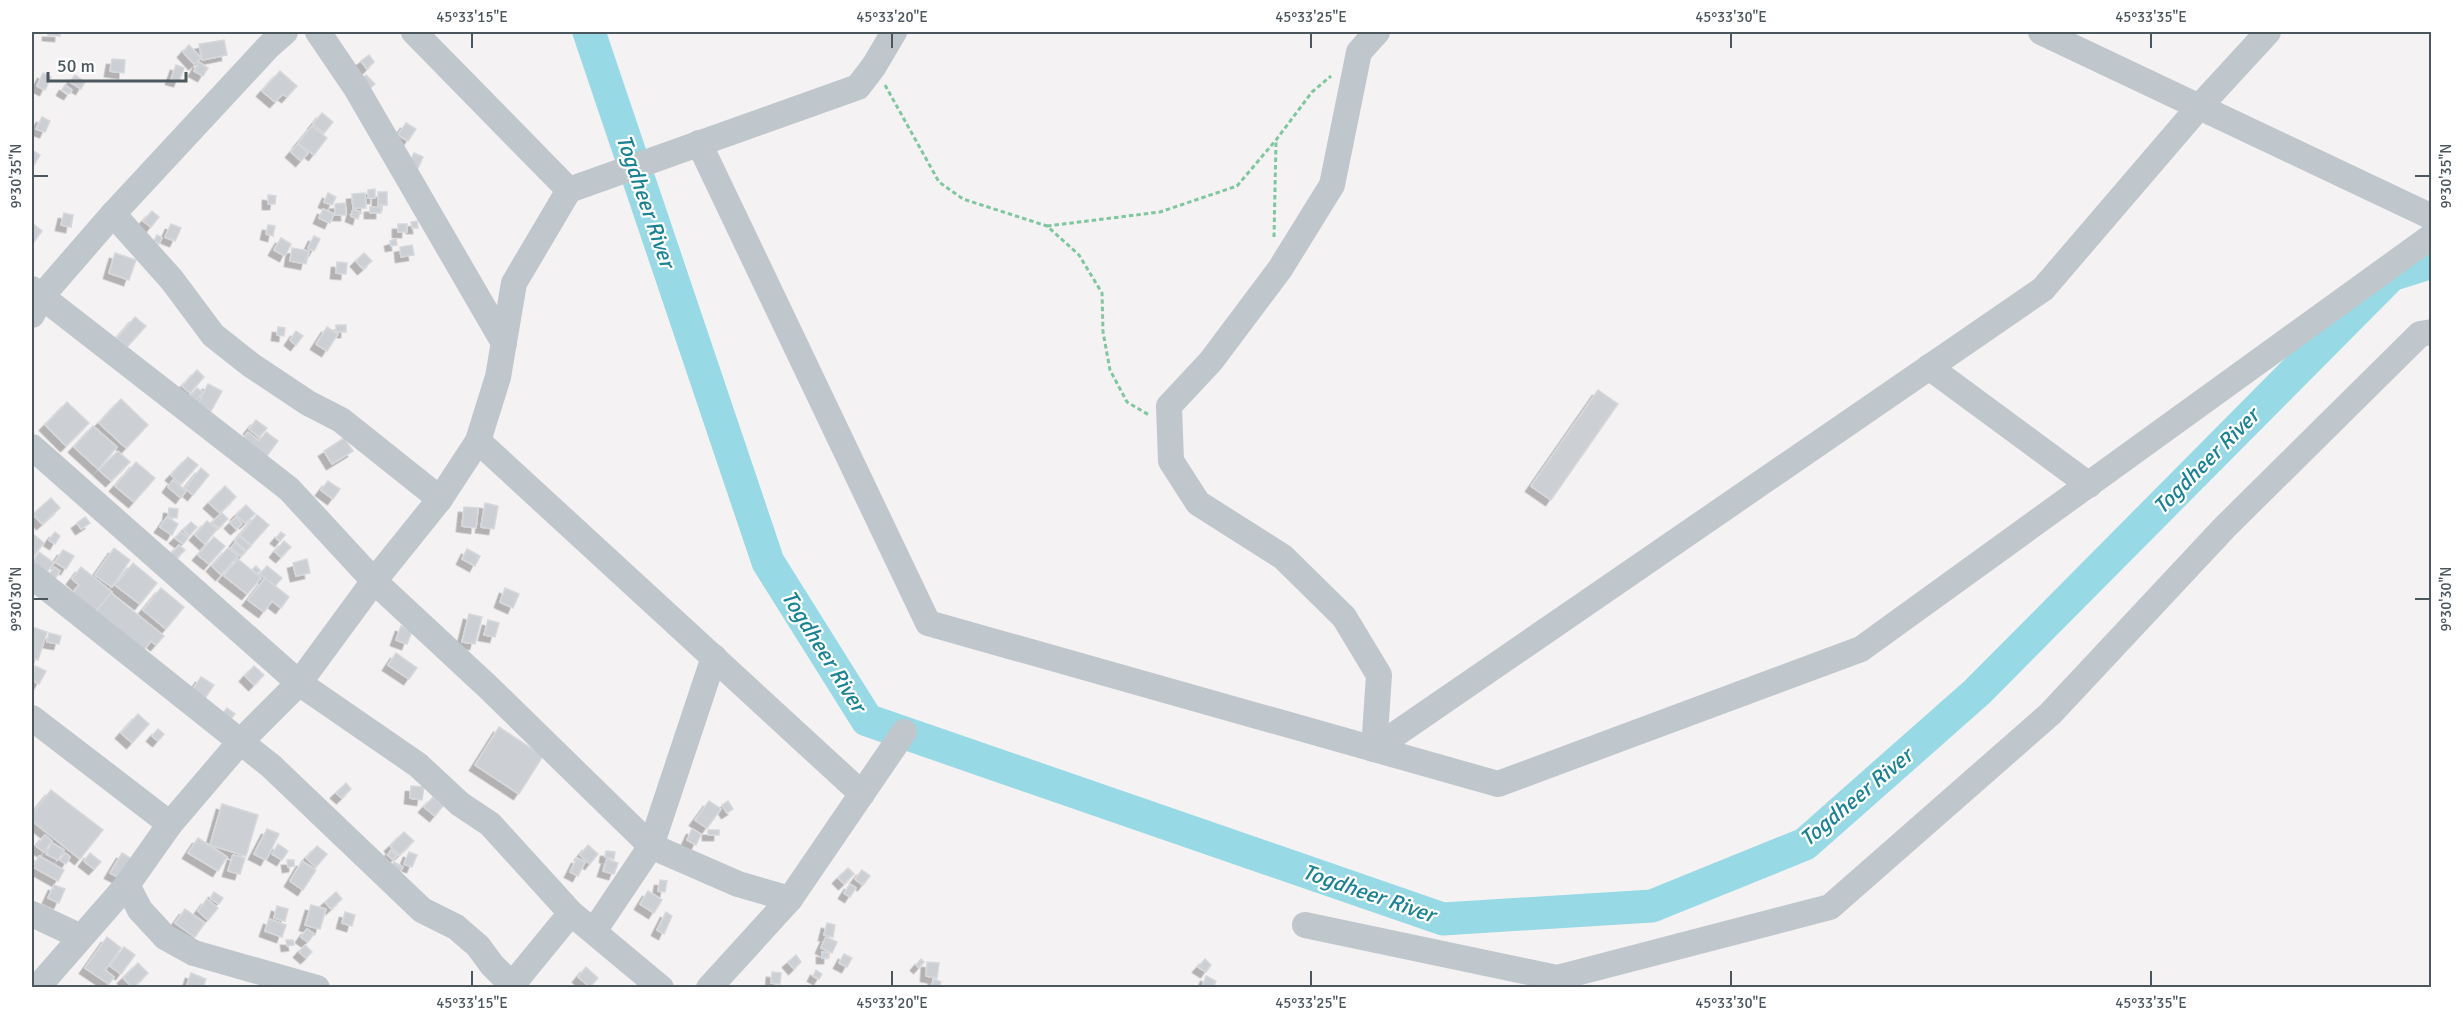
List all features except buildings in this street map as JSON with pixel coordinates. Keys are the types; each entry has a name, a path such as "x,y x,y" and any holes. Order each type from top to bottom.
{"street":[{"path":"285,32 269,46 35,300 289,489 374,581 487,686 651,846 738,884 790,899"},
{"path":"318,32 356,88 504,343"},
{"path":"414,32 569,190"},
{"path":"37,987 126,885 170,824 240,742 299,683 374,581 440,499 478,441 498,376 514,283 569,190 858,87 874,66 894,32"},
{"path":"1374,749 1378,675 1344,617 1283,557 1198,503 1171,461 1170,406 1211,361 1280,268 1332,185 1359,51 1377,32"},
{"path":"2042,32 2432,217"},
{"path":"1374,749 2043,289 2199,107 2268,32"},
{"path":"699,143 928,623 1498,784 1861,649 2432,236"},
{"path":"113,214 172,280 213,335 251,365 308,403 341,420 440,499"},
{"path":"1305,925 1557,978 1830,907 2050,714 2225,527 2420,334 2432,332"},
{"path":"1929,367 2089,485"},
{"path":"478,441 862,794"},
{"path":"32,447 299,683 418,765 460,804 490,824 571,912 661,987"},
{"path":"32,576 271,766 422,910 456,927 478,946 492,966 514,986 571,912"},
{"path":"594,931 651,846 714,657"},
{"path":"32,718 170,824"},
{"path":"709,987 790,899 904,732"},
{"path":"126,885 140,910 165,937 195,953 316,987"},
{"path":"32,914 81,938"}],"path":[{"path":"1047,226 1160,212 1237,186 1312,92 1359,51"},
{"path":"874,66 939,182 963,199 1047,226 1079,255 1102,292 1103,332 1110,370 1128,402 1170,429"},
{"path":"1274,238 1276,140"}],"waterway":[{"name":"Togdheer River","path":"589,32 768,562 867,720 1443,919 1652,906 1805,844 1977,692 2391,275 2432,262"}]}
